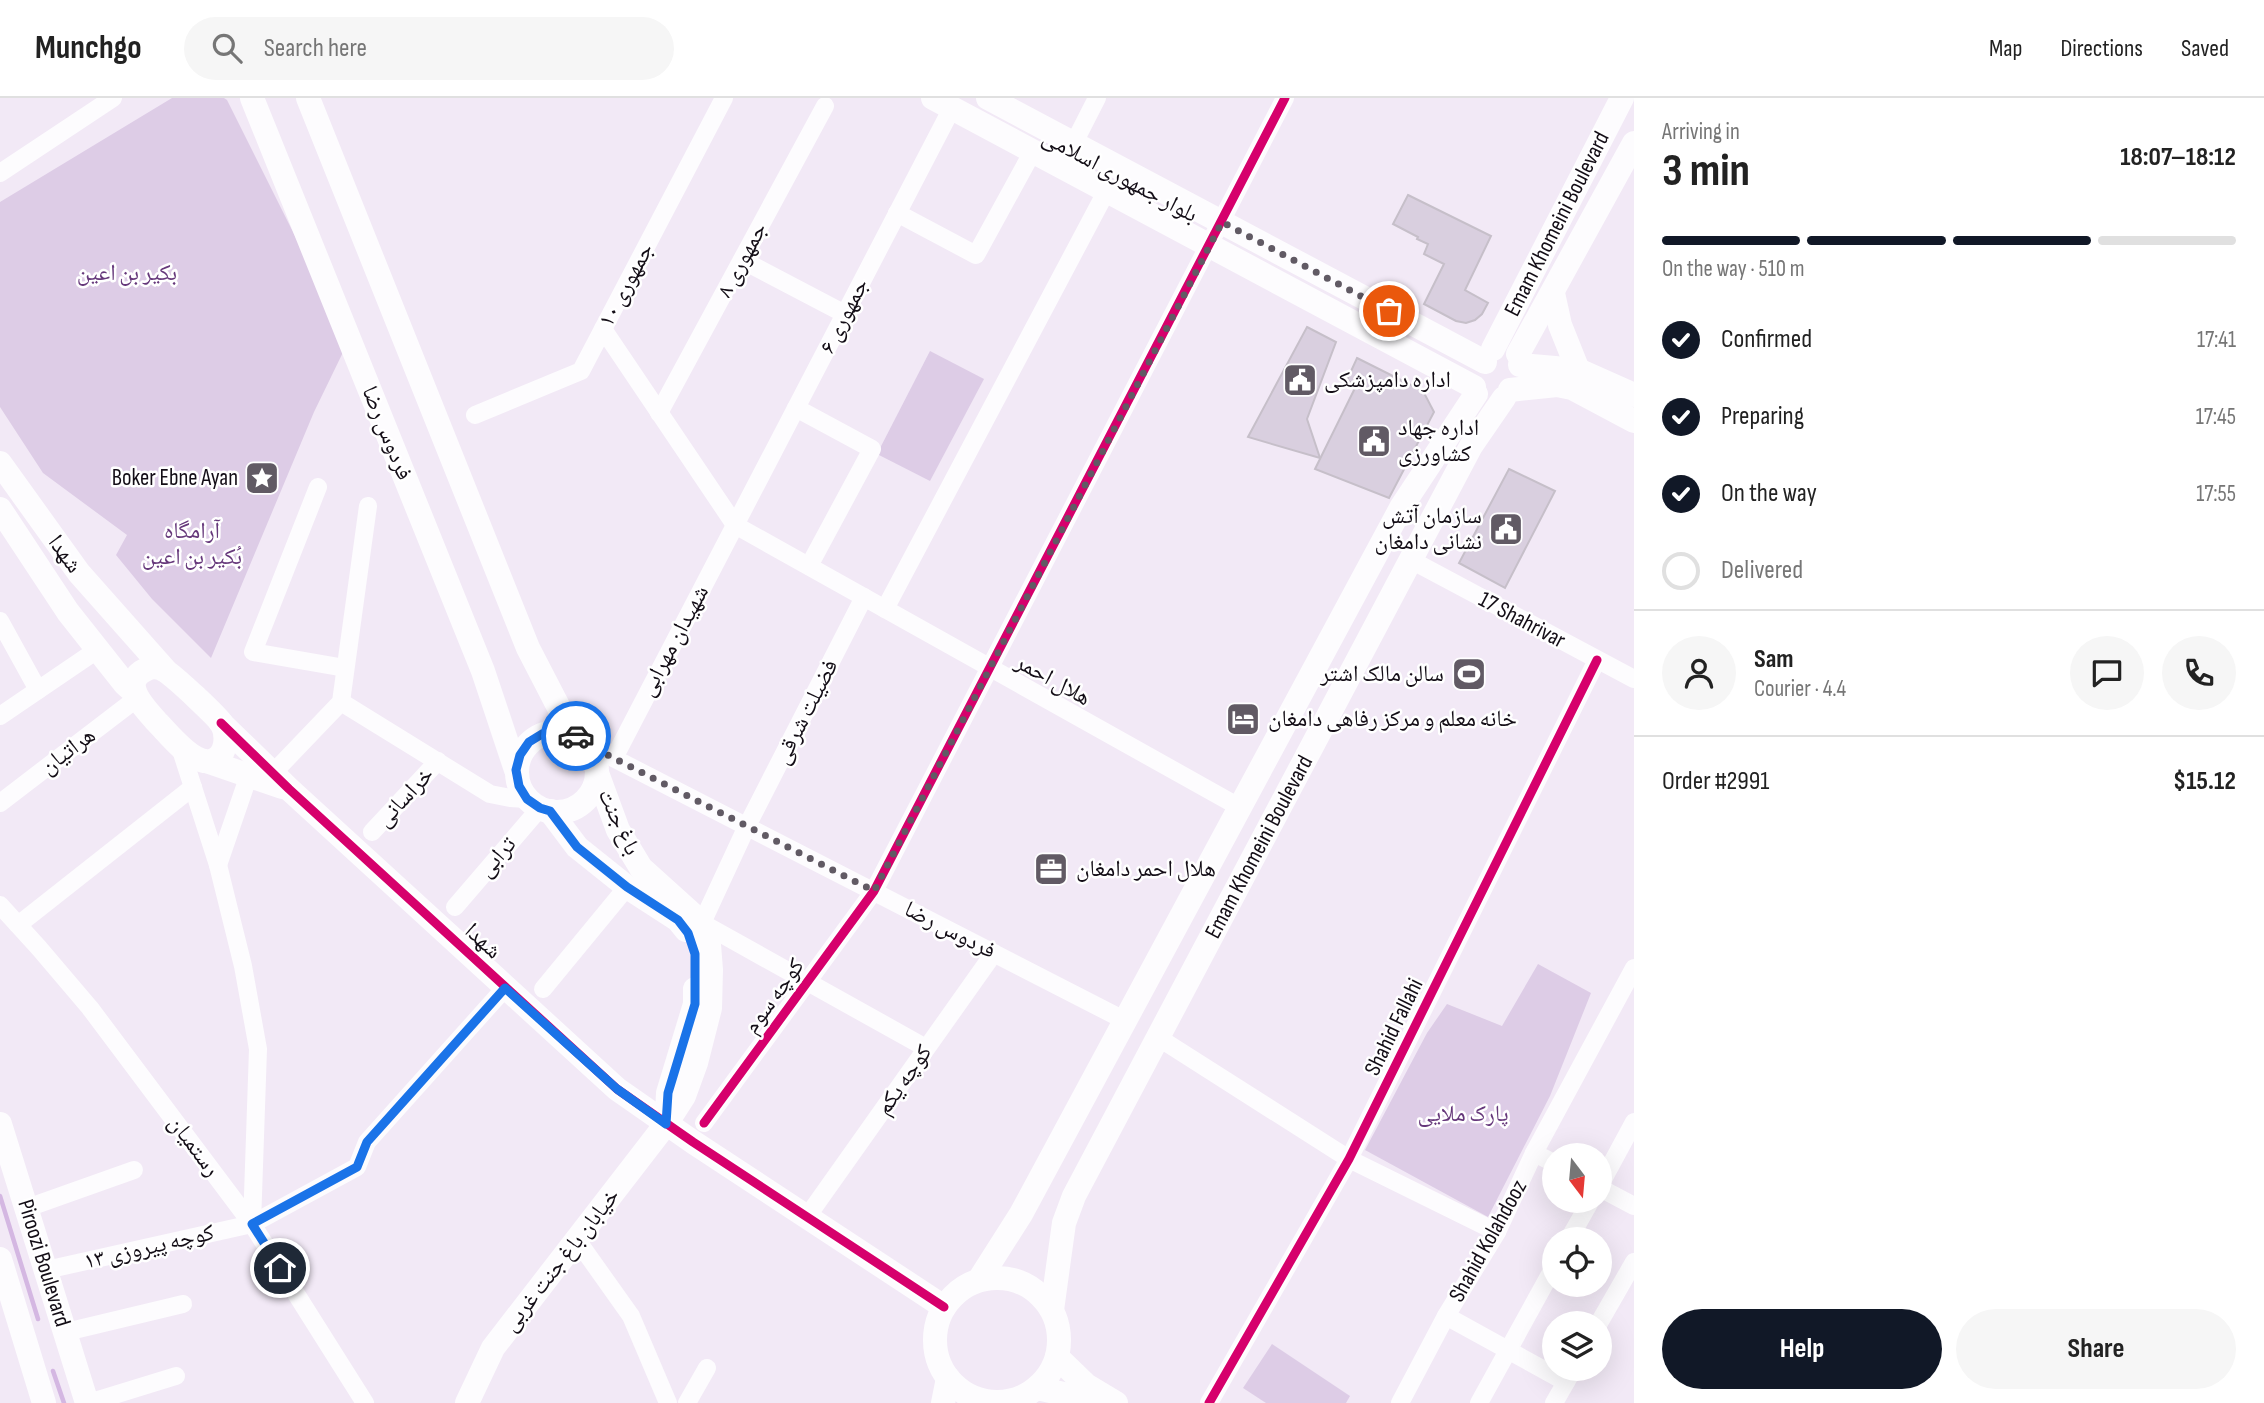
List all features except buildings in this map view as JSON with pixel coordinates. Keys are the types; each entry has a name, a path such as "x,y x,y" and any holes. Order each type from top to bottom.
{"street":[{"path":"0,173 113,98"},
{"name":"فردوس رضا","path":"252,98 483,671 516,770"},
{"path":"308,98 528,648 580,739 605,765 587,798 577,807 564,811 539,806 490,794 341,702"},
{"name":"جمهوری ۱۰","path":"475,415 581,371 724,98"},
{"name":"بلوار جمهوری اسلامی","path":"988,98 1222,222 1489,355 1501,347 1519,360 1573,379"},
{"path":"1074,144 1097,98"},
{"name":"کوچه سوم","path":"704,1123 874,891 1285,98"},
{"name":"Emam Khomeini Boulevard","path":"979,1280 1021,1214 1402,506 1475,390 1489,355 1622,98"},
{"name":"بلوار جمهوری اسلامی","path":"943,103 1475,390"},
{"name":"جمهوری ۶","path":"735,525 897,213 943,103"},
{"name":"جمهوری ۸","path":"659,413 825,106"},
{"name":"Emam Khomeini Boulevard","path":"1052,1310 1060,1240 1068,1210 1471,446 1507,394 1519,360 1634,142"},
{"path":"897,213 976,255 1033,151"},
{"path":"885,609 1107,190"},
{"path":"742,260 845,314"},
{"path":"1553,293 1573,379 1634,421"},
{"path":"603,329 735,525"},
{"path":"1475,390 1487,402 1507,394 1557,385 1573,379 1634,395"},
{"path":"796,408 872,449 809,566"},
{"name":"شهدا","path":"0,463 101,600 165,670 221,723 270,779 617,1089 944,1307"},
{"path":"318,487 253,652 345,668"},
{"path":"218,865 270,779 341,702 368,506"},
{"name":"شهدا","path":"0,509 68,612 180,747 209,762 270,779"},
{"name":"هلال احمر","path":"735,525 1241,808"},
{"name":"شهیدان مهرابی","path":"605,765 735,525"},
{"name":"17 Shahrivar","path":"1411,560 1634,679"},
{"name":"فضیلت شرقی","path":"702,923 747,826 864,597"},
{"path":"0,621 38,690"},
{"path":"0,716 97,650"},
{"name":"Shahid Fallahi","path":"1209,1403 1349,1160 1597,660"},
{"path":"135,696 136,679 145,670 152,667 165,670"},
{"name":"هراتیان","path":"0,803 135,696"},
{"path":"209,762 218,757 224,748 225,735 221,723"},
{"path":"539,806 519,786 516,770 520,755 529,742 542,734 558,731 580,739"},
{"path":"180,747 218,865 243,966 258,1049 252,1224"},
{"name":"خراسانی","path":"372,832 438,761"},
{"name":"فردوس رضا","path":"605,765 747,826 1126,1021"},
{"name":"باغ جنت","path":"605,765 618,830 641,868 702,923"},
{"path":"18,925 193,787"},
{"name":"باغ جنت","path":"539,806 577,847 627,887 678,920 688,933 695,954 695,1004 668,1093 666,1124"},
{"name":"ترابی","path":"455,906 539,806"},
{"path":"543,989 627,887"},
{"name":"رستمیان","path":"0,905 90,1008 252,1224 365,1403"},
{"path":"702,923 926,1048"},
{"path":"666,1124 684,1096 696,1063 710,1008 712,970 709,945 702,923"},
{"name":"کوچه یکم","path":"814,1207 994,953"},
{"name":"Shahid Kolahdooz","path":"1400,1403 1446,1317 1497,1232 1534,1153 1634,968"},
{"name":"کوچه پیروزی ۱۳","path":"46,1270 252,1224 357,1167 367,1142 505,988"},
{"path":"1159,1038 1349,1160 1497,1232"},
{"path":"1612,1163 1634,1122"},
{"name":"Piroozi Boulevard","path":"0,1124 87,1403"},
{"name":"خیابان باغ جنت غربی","path":"467,1403 493,1348 666,1124"},
{"path":"1534,1153 1542,1157"},
{"path":"27,1208 134,1170"},
{"path":"1612,1193 1634,1206"},
{"path":"577,1240 631,1316 668,1403"},
{"path":"1606,1311 1634,1262"},
{"name":"Piroozi Boulevard","path":"1,1269 8,1313 44,1403"},
{"path":"1004,1279 1028,1286 1042,1296 1058,1325 1060,1341 1053,1368 1037,1388 1012,1400 978,1401 948,1378 940,1365 935,1343 938,1321 944,1307 960,1291 979,1280 1004,1279"},
{"path":"1479,1403 1542,1289"},
{"path":"66,1332 183,1304"},
{"path":"1446,1317 1508,1350 1542,1364"},
{"path":"1057,1357 1086,1385 1116,1403"},
{"path":"687,1403 707,1368"},
{"path":"87,1403 176,1376"},
{"path":"943,1403 948,1378"},
{"path":"1554,1403 1567,1381"},
{"path":"1037,1388 1077,1397 1088,1403"}],"green space":[{"name":"بکیر بن اعین","path":"172,98 227,100 348,342 314,412 211,658 152,599 116,555 127,535 43,473 0,407 0,202"},
{"path":"930,351 984,379 930,481 877,454"},
{"name":"پارک ملایی","path":"1538,964 1591,993 1550,1096 1488,1217 1365,1150 1427,1033 1447,1004 1502,1026"},
{"path":"1272,1344 1350,1396 1346,1403 1266,1403 1243,1388"}],"waterway":[{"path":"0,1196 38,1319"},
{"path":"53,1371 64,1403"}],"cycle path":[{"path":"704,1123 874,891 1285,98"},
{"path":"1209,1403 1349,1159 1597,660"},
{"path":"221,723 289,789 617,1089 944,1307"}],"way so far":[{"path":"576,736 586,744 874,891 1222,222 1389,311"}],"place":[{"name":"اداره دامپزشکی","path":"1300,380"},
{"name":"اداره جهاد کشاورزی","path":"1374,441"},
{"name":"Boker Ebne Ayan","path":"262,478"},
{"name":"سازمان آتش نشانی دامغان","path":"1506,529"},
{"name":"سالن مالک اشتر","path":"1469,674"},
{"name":"خانه معلم و مرکز رفاهی دامغان","path":"1243,719"},
{"name":"هلال احمر دامغان","path":"1051,869"}],"route":[{"path":"280,1268 252,1224 357,1167 367,1142 505,988 617,1089 666,1124 668,1093 695,1004 695,954 688,933 678,920 627,887 577,847 550,811 527,799 519,786 516,770 520,755 529,742 542,734 558,731 576,736"}],"park label":[{"name":"آرامگاه بُکیر بن اعین","path":"192,544"}]}
